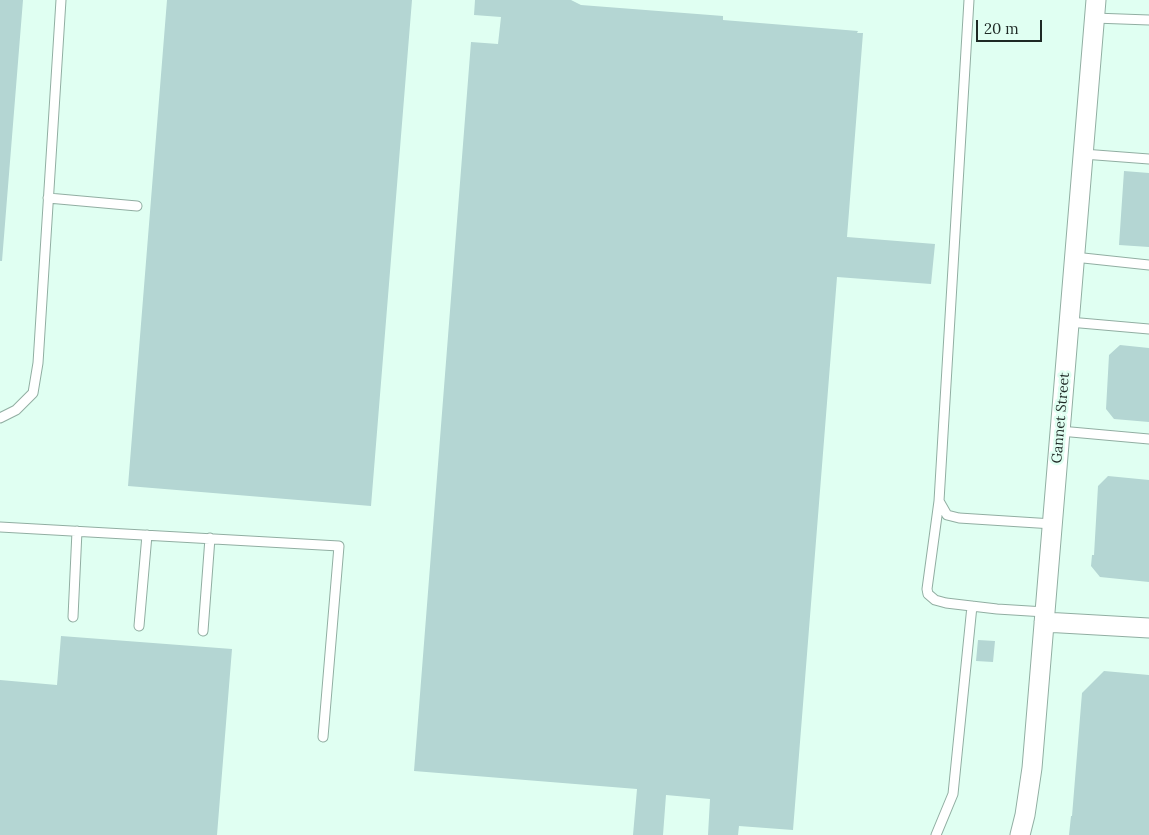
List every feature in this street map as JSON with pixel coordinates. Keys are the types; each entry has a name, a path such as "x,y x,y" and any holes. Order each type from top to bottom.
{"street":[{"name":"Gannet Street","path":"1020,835 1032,768 1095,9"},
{"path":"1045,617 1149,628"}],"lane":[{"path":"0,418 16,410 33,393 38,363 61,0"},
{"path":"970,0 938,501 927,589 928,594 935,600 946,603 1045,617"},
{"path":"1095,9 1149,20"},
{"path":"1083,154 1149,159"},
{"path":"48,198 137,206"},
{"path":"1074,258 1149,265"},
{"path":"1069,322 1149,329"},
{"path":"1060,431 1149,439"},
{"path":"938,501 947,515 959,518 1052,524"},
{"path":"0,527 339,546 323,737"},
{"path":"73,618 77,531"},
{"path":"139,626 147,535"},
{"path":"203,631 210,538"},
{"path":"936,835 953,794 972,606"}],"building":[{"path":"0,0 23,0 2,261 0,261"},
{"path":"167,0 412,0 371,506 128,486"},
{"path":"475,0 571,0 581,5 723,16 723,20 858,31 857,33 863,33 847,237 935,244 931,284 837,277 793,830 739,826 738,835 708,835 710,799 666,795 663,835 633,835 637,789 414,771 471,42 498,44 501,17 474,15"},
{"path":"1124,171 1149,173 1149,247 1119,245"},
{"path":"1120,345 1149,348 1149,422 1114,419 1106,409 1109,355"},
{"path":"1108,476 1149,480 1149,582 1100,577 1091,566 1092,555 1094,555 1098,486"},
{"path":"61,636 232,649 217,835 0,835 0,680 57,685"},
{"path":"978,640 995,641 993,662 976,661"},
{"path":"1104,671 1149,675 1149,835 1069,835 1082,693"}]}
